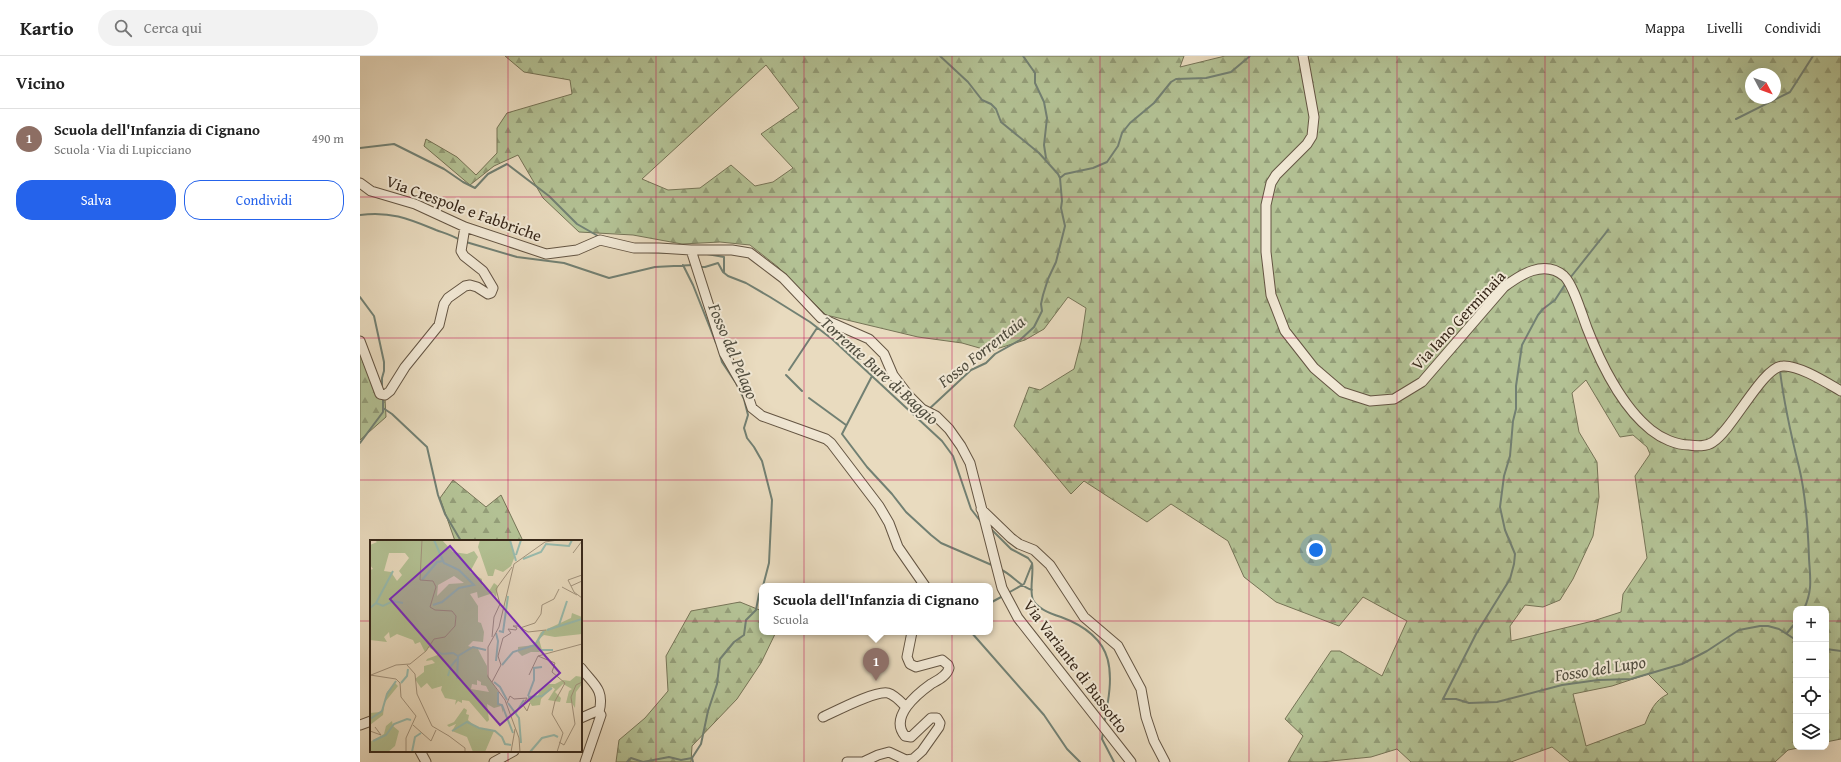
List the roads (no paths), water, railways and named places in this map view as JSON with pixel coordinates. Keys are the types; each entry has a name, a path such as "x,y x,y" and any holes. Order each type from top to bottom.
{"street":[{"name":"Via Iano Germinaia","path":"1303,56 1314,117 1312,136 1307,144 1276,175 1268,191 1266,205 1266,252 1270,295 1285,331 1314,368 1342,392 1370,401 1394,399 1422,382 1504,287 1517,277 1534,269 1553,271 1564,276 1574,294 1588,331 1615,388 1630,410 1651,430 1668,440 1681,445 1700,446 1712,443 1723,433 1769,372 1782,366 1795,367 1841,391"},
{"name":"Via Crespole e Fabbriche","path":"360,183 371,191 408,201 464,229 546,254 577,250 600,240 634,248 658,248 692,254 732,250 750,254 783,278 821,318 869,339 884,354 893,375 909,396 922,409 936,416 950,429 970,463 990,540"},
{"path":"360,341 380,394 385,395 390,391 405,367 439,325 444,304 448,298 465,286 470,285 477,287 488,294 491,293 493,288 488,276 464,256 461,248 464,229"},
{"path":"692,254 724,353 747,393 752,408 762,416 826,439 831,443 879,506 889,523 898,547 923,583"},
{"path":"982,513 1011,538 1019,544 1034,550 1050,565 1084,617 1118,646 1141,689 1146,717 1154,741 1165,762"},
{"name":"Via Variante di Bussotto","path":"990,540 1002,588 1018,618 1131,762"},
{"path":"848,762 862,762 885,753 892,753 906,760 913,759 922,751 939,727 940,723 937,718 931,718 911,737 904,736 900,727 900,718 906,707 930,685 946,674 949,668 948,665 942,660 916,667 910,664 907,657 911,635"},
{"path":"582,669 597,686 602,701 599,712 601,715 597,730 585,762"},
{"path":"823,717 866,698 886,693 894,697 906,707"},
{"path":"582,718 593,712 599,712"},
{"path":"360,725 370,721"},
{"path":"421,752 426,762"},
{"path":"494,762 512,752"},
{"path":"880,762 885,753"}],"waterway":[{"name":"Fosso Forrentaia","path":"928,410 971,370 986,363 995,354 1020,340 1034,327 1042,311 1041,304 1043,295 1048,279 1056,262 1065,226 1061,208 1062,201 1060,178 1058,174 1039,153 1001,122 996,109 991,104 982,100 968,82 940,56"},
{"path":"1023,56 1035,73 1035,83 1044,102 1047,118 1044,145 1046,158"},
{"name":"Fosso Forrentaia","path":"1060,178 1065,174 1093,168 1107,162 1118,146 1122,133 1130,123 1154,103 1171,82 1176,79 1206,78 1231,72 1250,56"},
{"path":"1736,119 1790,92 1813,56"},
{"path":"360,148 394,144 444,169 475,188 488,174 507,164 549,196 577,224 598,236"},
{"name":"Torrente Bure di Baggio","path":"360,215 381,214 400,217 417,222 460,240"},
{"path":"1570,278 1608,230"},
{"name":"Torrente Bure di Baggio","path":"466,242 517,257 564,263 609,278 655,267 693,265"},
{"path":"647,252 675,253"},
{"path":"707,254 724,257 724,273"},
{"name":"Torrente Bure di Baggio","path":"699,267 705,267 718,263 723,272 728,276 746,283 770,297 810,322 832,339 942,441 953,456 971,509 981,522"},
{"name":"Fosso del Pelago","path":"683,265 693,285 716,343"},
{"path":"1566,283 1555,300 1538,315 1522,345 1516,386 1516,409 1513,421 1510,456 1504,476 1500,507 1505,530 1515,554 1510,579 1476,634 1443,699 1456,699 1469,703 1497,702 1562,685 1598,680 1631,679 1682,664 1707,651 1739,630 1760,626 1768,626 1779,629 1793,638"},
{"path":"360,297 374,316 384,362 382,389"},
{"path":"789,370 817,328"},
{"name":"Fosso del Pelago","path":"720,355 722,362 736,383 744,399 748,415 744,428 747,438 762,461 772,500 769,563 764,583"},
{"path":"1780,371 1788,419 1801,478 1806,512 1810,589 1805,606"},
{"path":"786,375 802,391"},
{"path":"872,376 842,434 867,467 892,494 906,512 931,535 941,543 994,566"},
{"path":"360,443 383,412 383,397"},
{"path":"809,398 846,425"},
{"path":"383,408 392,414 427,447 438,495 445,514 460,540"},
{"name":"Fosso Forrentaia","path":"917,419 925,413"},
{"name":"Torrente Bure di Baggio","path":"991,529 1011,549 1028,558 1032,563 1031,592 1035,603 1045,611 1080,626 1093,635 1102,647 1108,659 1110,673 1110,689 1104,724"},
{"path":"1008,593 1024,584 1032,564"},
{"path":"1000,569 1009,574 1023,586 1032,590"},
{"name":"Fosso del Pelago","path":"693,762 692,758 701,744 708,711 717,684 720,659 734,642 744,635 746,620 756,610 759,594"},
{"path":"993,601 1003,596"},
{"path":"1787,633 1793,626"},
{"path":"974,635 1044,715 1067,749 1080,762"},
{"name":"Fosso del Lupo","path":"1829,649 1841,651"},
{"name":"Torrente Bure di Baggio","path":"1103,732 1102,739 1114,762"},
{"path":"627,762 631,758 643,762 669,757 681,760 692,758"}],"place":[{"name":"Scuola dell'Infanzia di Cignano","path":"876,681"}]}
